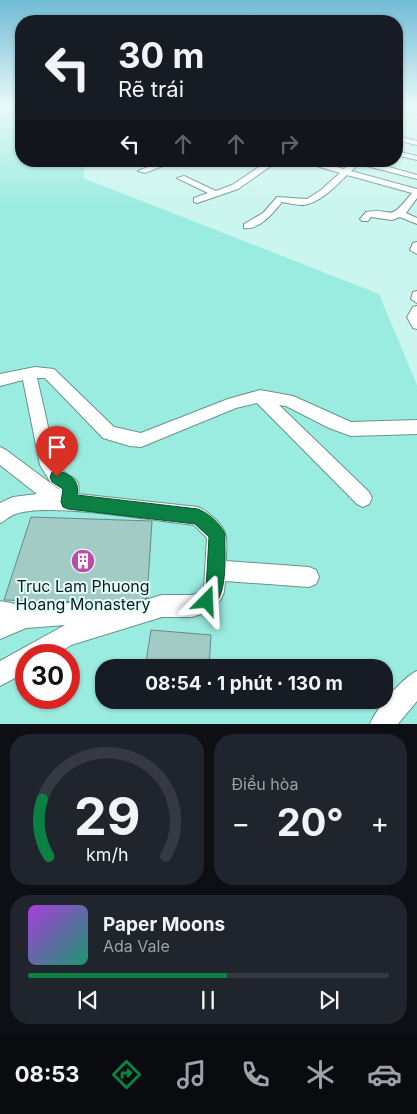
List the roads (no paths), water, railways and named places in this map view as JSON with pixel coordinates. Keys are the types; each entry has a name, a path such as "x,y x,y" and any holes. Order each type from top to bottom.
{"street":[{"path":"403,155 417,158"},
{"path":"142,171 154,167"},
{"path":"196,200 217,194 250,179 267,167"},
{"path":"326,167 417,192 400,214 392,217 370,214 365,219"},
{"path":"247,226 266,216 280,199 310,201 351,167"},
{"path":"379,167 417,178"},
{"path":"182,178 217,194"},
{"path":"400,214 417,221"},
{"path":"417,245 415,250 417,251"},
{"path":"417,310 415,310 413,317 417,325"},
{"path":"0,380 35,372 49,373 110,433 130,439 141,440 233,403 260,396 288,400 336,424 351,429 417,427"},
{"path":"29,374 48,465 57,477 71,486 68,502"},
{"path":"260,396 363,498"},
{"path":"0,456 51,494 68,502"},
{"path":"0,514 4,508 22,504 68,502 198,516 218,534 214,592 207,601 192,606 162,606 65,636 52,644"},
{"path":"216,570 309,577"},
{"path":"0,612 26,617 70,614 111,621"},
{"path":"0,628 26,617"},
{"path":"0,674 15,666"},
{"path":"382,724 417,683"}],"place":[{"name":"Truc Lam Phuong Hoang Monastery","path":"83,561"}]}
